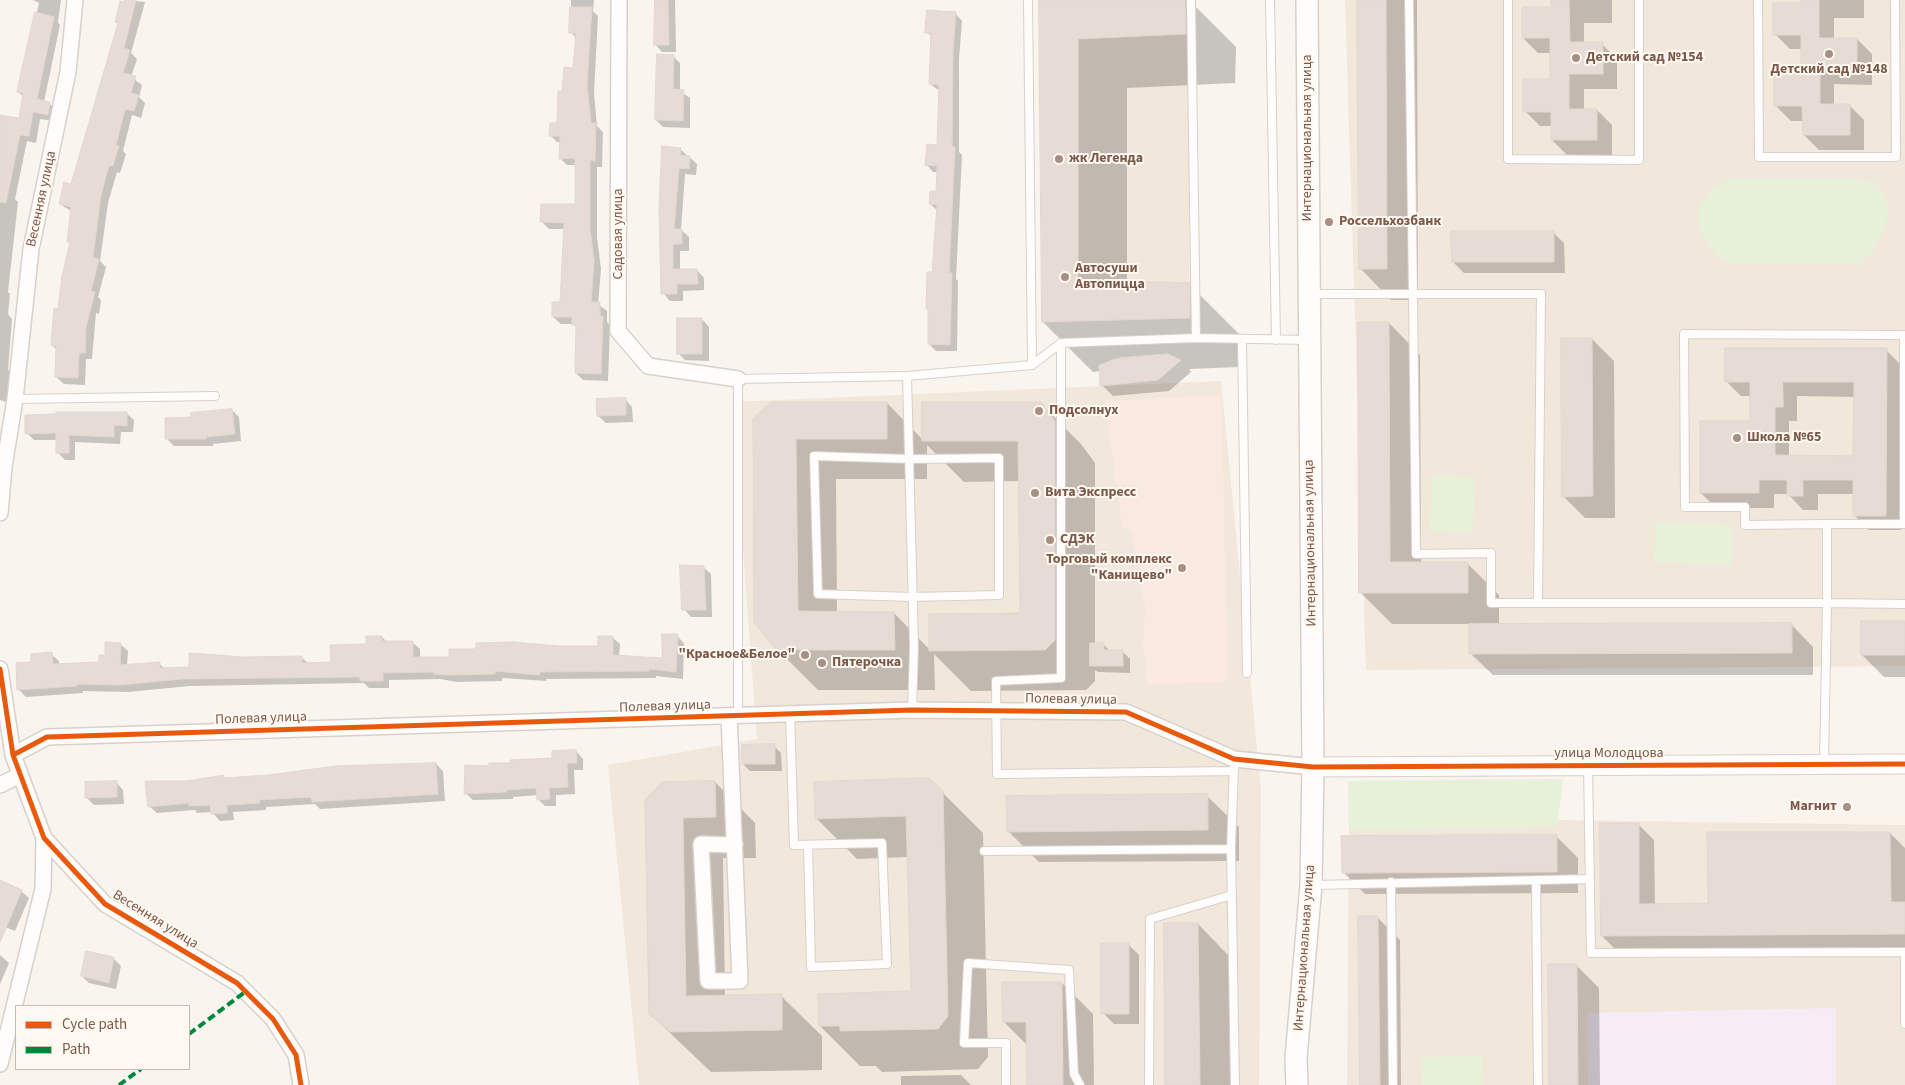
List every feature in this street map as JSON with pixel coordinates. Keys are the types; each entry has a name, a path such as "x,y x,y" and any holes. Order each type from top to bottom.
{"main road":[{"name":"Интернациональная улица","path":"1297,1085 1296,1058 1311,885 1313,767 1307,0"}],"street":[{"name":"Весенняя улица","path":"0,513 4,467 15,399 31,249 68,72 75,0"},
{"name":"Садовая улица","path":"619,0 618,331 648,366 738,379"},
{"name":"Весенняя улица","path":"0,669 13,755 44,838 105,904 237,983 272,1018 296,1055 300,1085"},
{"name":"Полевая улица","path":"13,755 47,737 912,710 997,710 1126,712 1234,765 1313,767"},
{"path":"734,716 735,845 740,980 708,981 701,844 735,845"},
{"name":"улица Молодцова","path":"1313,767 1905,764"},
{"path":"0,786 20,775"},
{"path":"0,1064 43,889 44,838"}],"lane":[{"path":"1028,0 1032,365"},
{"path":"1191,0 1196,338"},
{"path":"1270,0 1276,340"},
{"path":"1409,0 1416,554 1491,553 1491,603 1905,604"},
{"path":"1508,0 1508,159 1639,160 1639,0"},
{"path":"1758,0 1759,157 1896,157 1895,0"},
{"path":"1896,141 1905,141"},
{"path":"1309,294 1541,294 1538,603"},
{"path":"1684,334 1905,335 1904,524 1827,524 1745,525 1745,507 1686,507 1684,334"},
{"path":"734,716 738,379 908,376 1032,365 1061,343 1196,338 1309,340"},
{"path":"1242,340 1247,673"},
{"path":"1061,343 1062,678 996,681 997,774 1234,765 1231,849 1235,1085"},
{"path":"908,376 912,710"},
{"path":"15,399 215,396"},
{"path":"814,456 910,459 999,458 999,596 912,597 818,594 814,456"},
{"path":"1824,764 1827,524"},
{"path":"790,714 794,845 882,843 887,964 811,967 808,845"},
{"path":"1588,766 1588,879 1591,953 1905,952 1905,1024"},
{"path":"984,851 1231,849"},
{"path":"1311,885 1588,879"},
{"path":"1536,880 1538,1085"},
{"path":"1391,882 1393,1085"},
{"path":"1149,1085 1150,919 1232,895"},
{"path":"1006,1085 1006,1043 964,1042 968,963 1069,970 1074,1074 1080,1085"}],"shaded area":[{"path":"1039,0 1188,0 1190,318 1042,322"},
{"path":"1345,0 1905,0 1905,666 1366,670"},
{"path":"1221,381 1261,790 1259,1085 639,1085 608,765 757,739 732,402"},
{"name":"Торговый комплекс \"Канищево\"","path":"1222,395 1227,682 1148,684 1143,648 1145,606 1132,531 1122,527 1105,401"},
{"path":"1349,817 1905,825 1905,1085 1347,1085"},
{"path":"1836,1008 1836,1085 1588,1085 1587,1013"}],"green space":[{"path":"1730,179 1859,179 1866,181 1882,192 1887,202 1886,224 1875,246 1860,263 1727,263 1706,241 1700,230 1698,219 1705,197"},
{"path":"1431,476 1475,477 1473,532 1430,531"},
{"path":"1655,522 1733,525 1732,565 1654,562"},
{"path":"1563,779 1557,827 1349,830 1348,781"},
{"path":"1482,1055 1483,1085 1422,1085 1421,1057"}],"building":[{"path":"125,0 136,0 124,48 130,50 123,73 136,76 131,93 139,95 134,111 125,109 116,145 119,146 113,166 109,165 101,195 93,257 99,259 91,291 95,292 86,327 85,353 79,353 78,378 55,377 56,346 51,345 54,308 58,309 62,276 70,242 67,242 71,207 59,204 64,182 71,184 118,23 115,22 120,1 124,2"},
{"path":"655,0 668,0 669,45 654,45"},
{"name":"жк Легенда","path":"1039,0 1185,0 1186,34 1078,39 1078,280 1190,283 1190,318 1042,322"},
{"path":"1357,0 1386,0 1387,269 1359,269"},
{"name":"Детский сад №154","path":"1551,0 1569,0 1570,42 1603,42 1603,74 1569,74 1569,109 1597,109 1597,140 1551,140 1551,112 1523,112 1523,79 1550,79 1550,38 1522,38 1522,7 1551,7"},
{"name":"Детский сад №148","path":"1801,0 1819,0 1819,38 1857,38 1857,70 1820,70 1820,104 1850,104 1850,135 1803,135 1802,106 1774,106 1774,74 1801,74 1801,35 1773,35 1773,3 1801,3"},
{"path":"570,7 592,7 587,85 591,123 596,123 595,161 590,160 590,229 594,261 591,302 600,302 600,316 603,317 601,374 575,373 576,325 572,325 572,317 552,317 552,302 560,302 564,223 540,222 541,204 575,204 575,158 559,159 560,136 549,136 550,123 557,123 558,91 562,91 564,67 573,68 576,33 569,33"},
{"path":"927,10 956,12 953,51 952,146 955,147 949,273 952,273 950,345 928,344 928,309 926,309 927,272 932,272 937,205 929,204 930,191 936,191 937,166 925,165 927,144 937,145 939,85 929,84 931,33 925,33"},
{"path":"35,12 54,17 37,99 50,102 48,115 33,112 29,136 20,135 6,203 0,202 0,115 19,118 23,93 17,92"},
{"path":"657,54 674,55 673,89 684,90 683,121 655,120"},
{"path":"662,146 681,148 680,155 690,156 689,169 679,168 674,229 682,229 682,244 673,244 673,269 697,269 698,284 677,284 677,294 661,294 659,208"},
{"path":"1451,231 1554,231 1554,262 1452,262"},
{"path":"677,318 702,318 702,354 677,354"},
{"path":"1358,322 1389,322 1390,562 1468,562 1468,593 1359,593"},
{"path":"1561,338 1592,338 1593,496 1562,497"},
{"name":"Школа №65","path":"1725,348 1887,348 1886,516 1853,516 1853,480 1803,480 1803,496 1787,496 1787,480 1759,480 1759,493 1700,493 1700,421 1750,421 1750,382 1725,382","holes":["1783,382 1854,382 1853,456 1775,455 1775,407 1783,407"]},
{"path":"1168,354 1181,360 1158,380 1100,386 1099,365 1119,358"},
{"path":"626,398 626,415 597,416 596,399"},
{"path":"771,402 887,402 887,439 796,439 798,611 894,612 895,650 776,650 754,622 753,419"},
{"path":"922,402 1041,402 1055,421 1055,640 1045,650 929,651 929,614 1020,613 1018,441 922,441"},
{"path":"232,409 235,434 206,437 206,439 165,439 165,418 191,417 191,413"},
{"path":"56,412 127,412 127,426 114,425 114,437 69,435 69,453 56,453 56,433 25,434 25,415 56,414"},
{"path":"680,565 704,566 706,610 682,610"},
{"path":"1861,621 1905,621 1905,655 1861,655"},
{"path":"1792,623 1792,653 1469,654 1469,624"},
{"path":"662,634 678,634 676,672 649,669 649,671 540,672 539,675 495,671 495,674 449,675 434,674 434,672 383,673 383,681 360,681 360,677 182,679 120,685 76,684 77,686 17,690 16,663 31,662 31,654 52,652 53,664 99,662 99,655 105,655 105,642 121,643 120,665 160,662 160,668 189,667 189,653 244,657 302,656 302,663 331,662 330,645 366,644 366,636 382,636 382,641 413,641 413,657 449,657 449,649 476,649 476,643 513,642 559,646 598,646 598,636 613,636 613,655 662,658"},
{"path":"1090,643 1104,643 1104,650 1123,650 1123,666 1090,666"},
{"path":"775,744 775,764 742,764 742,745"},
{"path":"576,750 577,763 567,763 568,787 549,788 550,799 537,800 536,788 464,794 465,765 489,766 489,763 510,763 510,760 552,758 552,751"},
{"path":"436,763 438,794 312,802 311,797 259,800 260,803 227,805 227,813 211,814 210,805 189,806 189,803 148,807 145,781 187,781 224,775 224,778 268,775 336,766"},
{"path":"929,778 943,791 948,1016 938,1029 840,1031 840,1026 819,1026 818,994 911,991 906,816 815,819 814,782"},
{"path":"117,781 117,797 85,798 85,782"},
{"path":"715,781 716,817 683,818 686,996 782,994 782,1030 670,1032 649,1014 645,800 662,782"},
{"path":"1208,794 1208,830 1007,832 1006,796"},
{"path":"1600,823 1639,823 1639,904 1708,903 1707,832 1890,832 1891,902 1905,902 1905,934 1601,936"},
{"path":"1557,835 1557,872 1342,873 1341,836"},
{"path":"0,880 22,890 0,942"},
{"path":"1358,916 1378,916 1380,1085 1360,1085"},
{"path":"1164,923 1198,923 1200,1085 1165,1085"},
{"path":"1101,943 1129,943 1129,1014 1101,1014"},
{"path":"86,951 114,957 109,983 81,976"},
{"path":"1548,964 1577,964 1578,1085 1549,1085"},
{"path":"1002,982 1062,982 1063,1085 1027,1085 1026,1022 1003,1022"}],"marked path":[{"path":"190,1033 245,992"},
{"path":"119,1085 140,1070"}],"cycle path":[{"path":"0,669 13,755 44,838 105,904 237,983 273,1019 296,1055 301,1085"},
{"path":"13,755 47,737 912,710 1126,712 1234,759 1313,767 1905,764"}],"place":[{"name":"Детский сад №148","path":"1829,54"},
{"name":"Детский сад №154","path":"1576,58"},
{"name":"жк Легенда","path":"1059,159"},
{"name":"Россельхозбанк","path":"1329,222"},
{"name":"Автосуши Автопицца","path":"1065,277"},
{"name":"Подсолнух","path":"1039,411"},
{"name":"Школа №65","path":"1737,438"},
{"name":"Вита Экспресс","path":"1035,493"},
{"name":"СДЭК","path":"1050,540"},
{"name":"Торговый комплекс \"Канищево\"","path":"1182,568"},
{"name":"\"Красное&Белое\"","path":"805,655"},
{"name":"Пятерочка","path":"822,663"},
{"name":"Магнит","path":"1847,807"}]}
